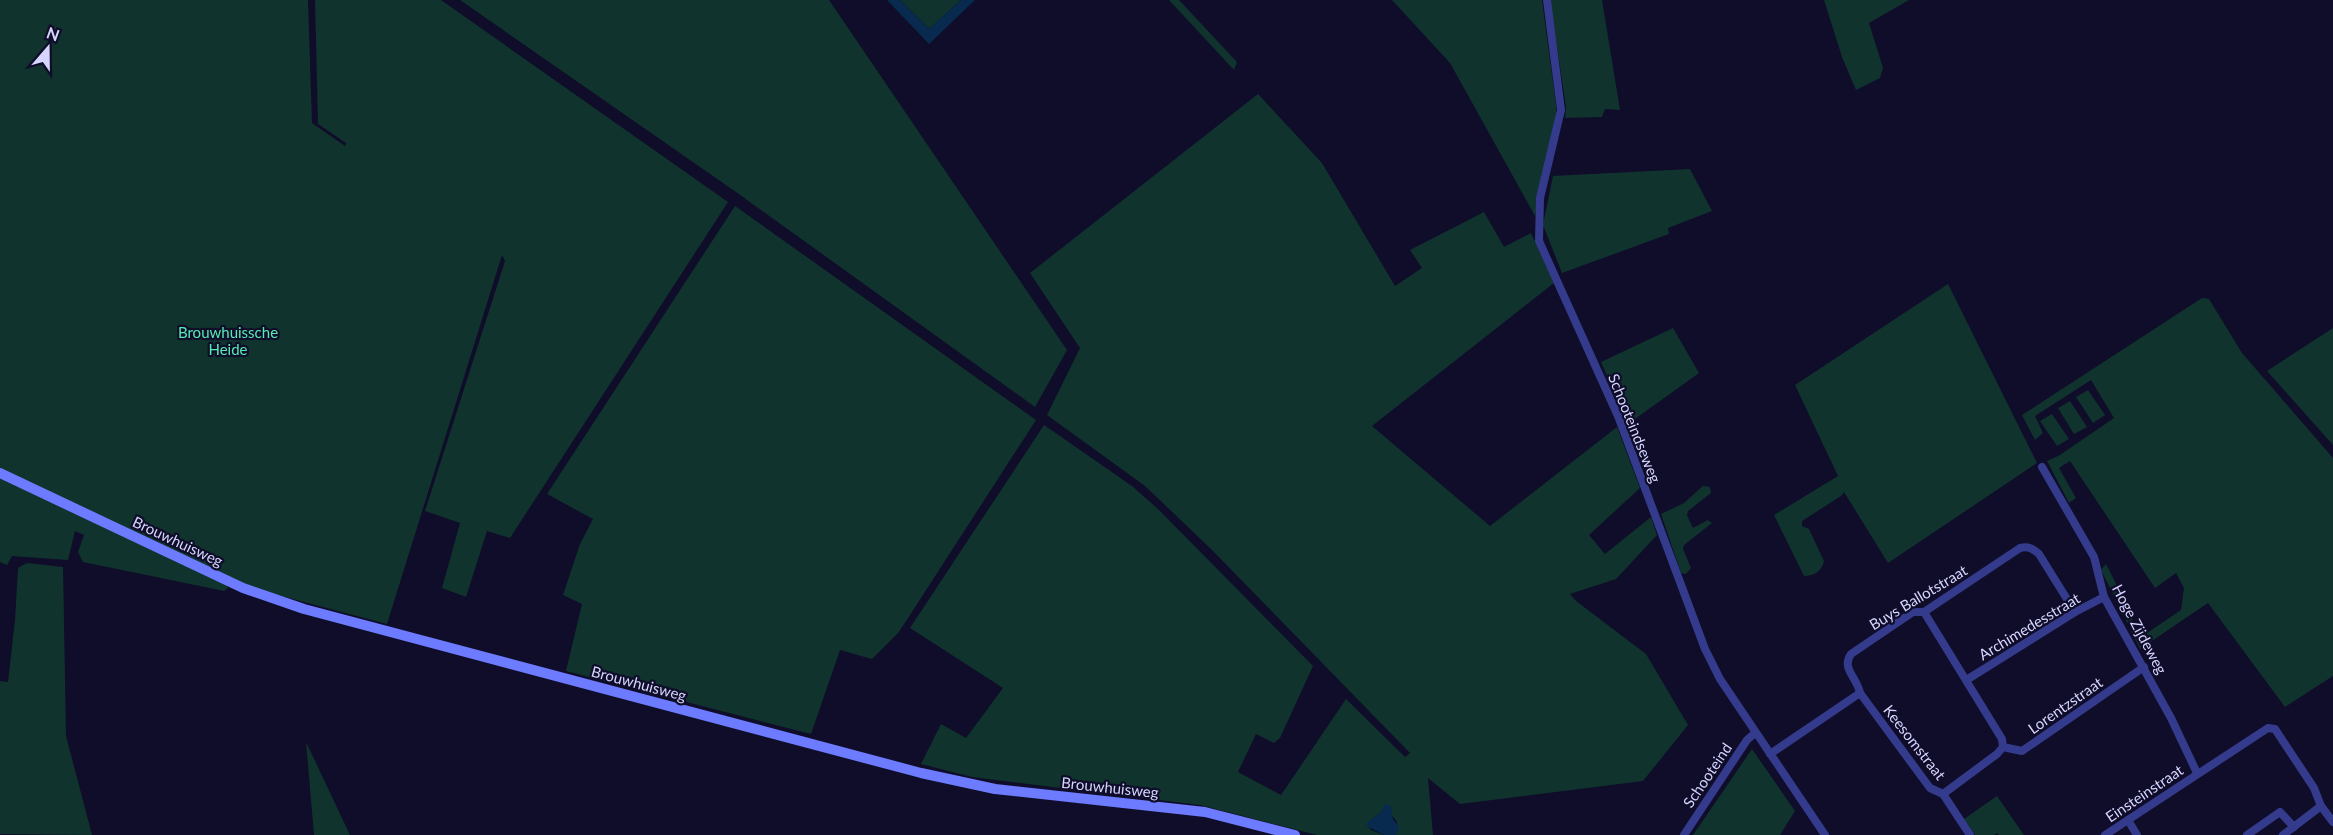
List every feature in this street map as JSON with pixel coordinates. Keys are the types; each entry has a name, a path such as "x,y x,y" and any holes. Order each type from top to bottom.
{"street":[{"name":"Schooteindseweg","path":"1547,0 1560,110 1540,198 1539,241 1618,416 1705,649 1720,679 1825,835"},
{"name":"Hoge Zijdeweg","path":"2042,467 2094,557 2104,597 2144,667 2197,773"},
{"name":"Brouwhuisweg","path":"0,473 243,588 304,609 921,773 995,789 1205,813 1295,835"},
{"name":"Buys Ballotstraat","path":"1846,661 1851,654 1913,612 1924,612 2020,548 2027,546 2039,554 2076,612"},
{"name":"Archimedesstraat","path":"1968,679 2104,597"},
{"path":"1924,612 1968,679 2002,739 2003,747 1997,754 1943,794"},
{"name":"Keesomstraat","path":"1846,661 1847,668 1858,683 1860,693 1930,788 1943,794 1970,835"},
{"name":"Lorentzstraat","path":"2003,747 2022,752 2144,667"},
{"path":"1770,754 1860,693"},
{"name":"Einsteinstraat","path":"2105,835 2268,728 2275,729 2314,788 2321,806"},
{"name":"Schooteind","path":"1684,835 1747,740 1755,733"},
{"path":"2283,835 2321,806 2333,822"},
{"path":"2247,835 2280,812 2294,827"},
{"path":"2128,820 2138,835"}],"green space":[{"name":"Brouwhuissche Heide","path":"0,0 308,0 312,123 345,146 346,143 318,124 315,0 441,0 728,202 510,538 487,531 466,597 442,588 460,523 425,511 505,261 502,255 387,624 225,581 228,588 224,591 83,562 78,552 84,535 75,531 68,560 12,556 7,565 0,562"},
{"path":"460,0 829,0 1067,350 1035,407 736,192"},
{"path":"900,0 961,0 929,29"},
{"path":"1169,0 1179,0 1237,62 1234,70"},
{"path":"1392,0 1542,0 1556,116 1535,216 1450,63"},
{"path":"1550,0 1602,0 1620,110 1605,109 1602,117 1565,118 1566,107"},
{"path":"1824,0 1909,0 1869,23 1883,68 1880,78 1856,90 1842,57"},
{"path":"1258,94 1322,163 1395,286 1422,268 1410,250 1484,212 1504,247 1531,233 1554,283 1372,426 1490,526 1617,427 1640,488 1589,535 1605,554 1651,517 1657,535 1616,579 1570,594 1646,654 1688,725 1643,781 1460,804 1428,778 1433,835 1396,835 1397,822 1392,815 1380,813 1367,824 1371,830 1384,835 1317,835 1200,805 972,777 921,764 941,724 966,738 1003,688 910,628 1044,425 1132,486 1158,509 1313,666 1280,738 1274,743 1256,734 1238,772 1281,795 1346,699 1405,757 1410,753 1212,550 1145,486 1047,415 1080,348 1030,273"},
{"path":"1690,169 1712,211 1668,228 1669,234 1562,273 1543,225 1553,176"},
{"path":"735,206 1036,420 899,632 872,659 840,650 811,734 566,671 582,604 563,595 580,544 593,519 547,494"},
{"path":"1948,284 2037,463 1888,563 1844,492 1802,521 1802,526 1809,529 1824,561 1817,572 1804,576 1774,515 1838,476 1795,385"},
{"path":"2202,298 2209,299 2242,353 2333,458 2333,676 2285,707 2208,603 2140,649 2131,631 2137,629 2141,635 2144,635 2181,610 2184,588 2176,573 2155,588 2070,461 2059,468 2076,498 2069,503 2047,461 2060,455 2114,418 2091,380 2035,416 2043,433 2035,440 2022,415"},
{"path":"1673,328 1699,373 1628,424 1601,362"},
{"path":"2333,328 2333,445 2267,371"},
{"path":"2088,390 2105,415 2093,423 2076,397"},
{"path":"2070,401 2087,427 2074,434 2058,408"},
{"path":"2052,414 2069,439 2057,446 2040,421"},
{"path":"1703,486 1710,487 1711,493 1688,511 1687,515 1693,528 1708,520 1712,523 1684,545 1683,549 1691,568 1686,574 1681,573 1661,514 1684,503"},
{"path":"27,563 63,567 66,736 92,835 0,834 0,681 8,682 18,568"},
{"path":"2106,564 2133,617 2131,623 2128,624 2101,570"},
{"path":"306,742 350,835 314,835"},
{"path":"1752,749 1795,811 1780,835 1693,835"},
{"path":"1997,796 2024,835 1999,835 1997,833 1975,835 1964,819"}],"water":[{"path":"887,0 900,0 929,29 961,0 975,0 929,44"},
{"path":"1385,804 1391,806 1393,819 1399,827 1396,835 1384,835 1368,827 1367,823 1380,813"}]}
